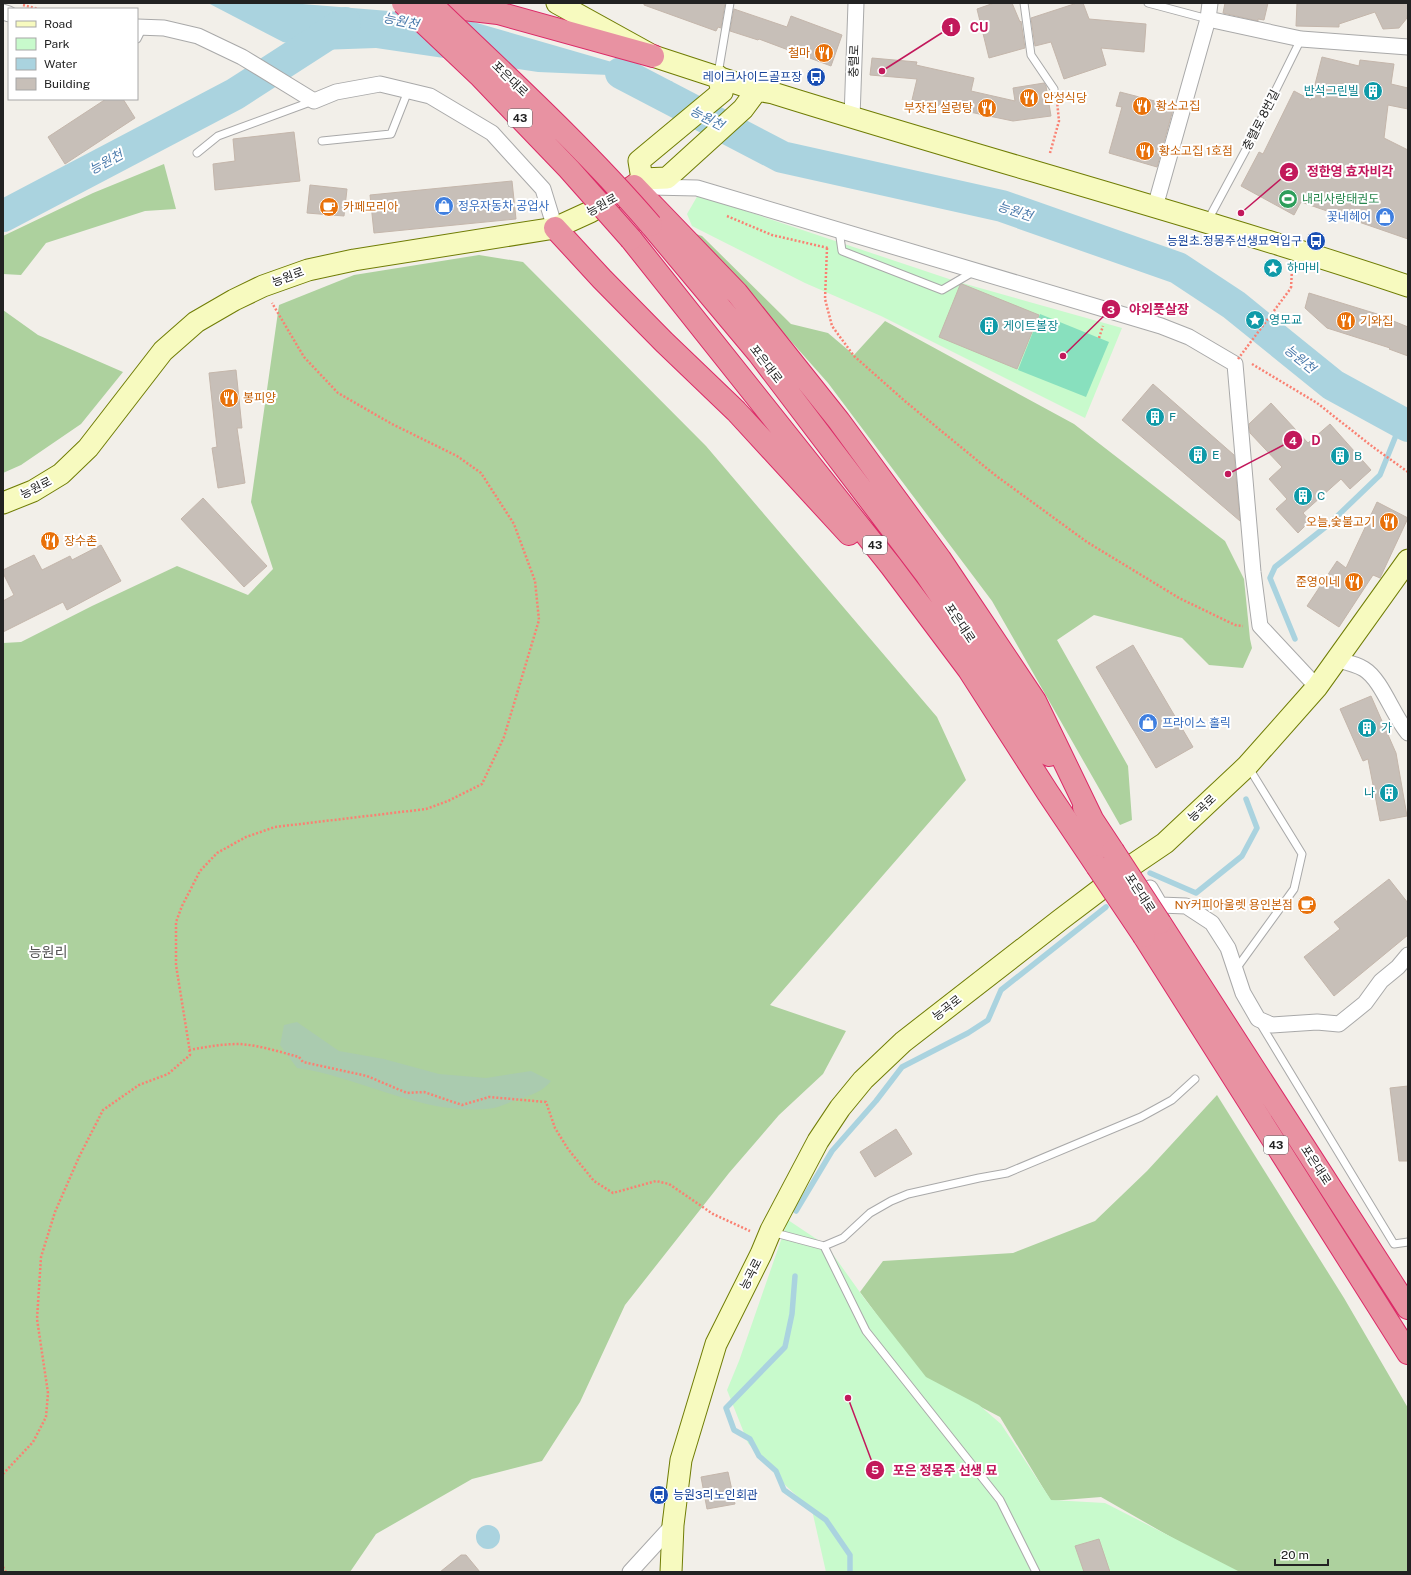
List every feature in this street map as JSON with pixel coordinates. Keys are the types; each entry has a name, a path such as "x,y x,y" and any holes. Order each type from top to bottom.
{"highway":[{"name":"포은대로","path":"403,3 479,75 568,169 630,239 891,566 969,670 1097,866 1152,930 1408,1308"},
{"path":"416,3 498,13 653,56"},
{"name":"포은대로","path":"430,3 544,112 629,200 651,225 759,354 926,574 1113,851 1152,930 1408,1353"},
{"path":"638,175 736,293 839,421 940,559 1035,701 1092,819"},
{"path":"555,228 602,279 664,342 736,411 864,552 927,631 1048,793"}],"street":[{"path":"557,3 653,56 720,84 772,93 852,118 1295,248 1408,286"},
{"name":"충렬로","path":"852,118 856,3"},
{"path":"1155,207 1208,19 1210,3"},
{"path":"1208,19 1301,39 1408,47"},
{"path":"139,31 164,28 198,36 242,57 313,100 336,92 380,84 430,96 492,133 542,189 555,228"},
{"path":"720,84 638,175 697,188 1161,326 1189,337 1235,364 1253,572 1260,626 1317,687"},
{"name":"능원로","path":"3,503 33,491 61,474 88,448 163,351 196,322 234,300 263,286 308,270 354,260 555,228 590,212 638,175 666,178 743,109 757,90"},
{"name":"능곡로","path":"672,1572 673,1525 680,1460 716,1344 760,1254 761,1231 840,1108 863,1080 903,1042 1134,864 1165,843 1248,766 1317,687 1408,560"},
{"path":"1337,660 1364,669 1377,682 1402,726 1408,733"},
{"path":"1134,864 1160,905 1186,906 1212,923 1228,948 1243,993 1258,1019 1272,1024 1317,1022 1339,1024 1365,1002 1380,981 1398,967 1408,955"},
{"path":"630,1572 673,1525"}],"lane":[{"path":"720,84 730,3"},
{"path":"1024,3 1031,55 1054,89"},
{"path":"1148,3 1208,19"},
{"name":"충렬로 8번길","path":"1207,222 1250,142 1301,39"},
{"path":"322,141 391,134 408,91"},
{"path":"197,153 218,136 313,100"},
{"path":"840,230 842,251 942,290 975,270"},
{"path":"1235,970 1294,889 1302,854 1248,766"},
{"path":"1258,1019 1394,1244 1408,1242"},
{"path":"761,1231 779,1234 824,1246 843,1238 870,1213 891,1201 908,1194 1007,1173 1141,1117 1172,1100 1195,1079"},
{"path":"824,1246 866,1331 1000,1500 1036,1572"}],"path":[{"path":"1050,154 1059,121 1054,89"},
{"path":"724,214 772,235 842,251"},
{"path":"827,248 825,299 832,326 854,356 906,402 995,475 1087,542 1179,598 1235,625 1260,626"},
{"path":"1238,359 1291,288 1292,265"},
{"path":"3,1474 33,1442 46,1417 48,1393 37,1319 41,1257 55,1212 79,1157 103,1110 138,1085 168,1074 190,1055 176,965 176,922 182,906 200,871 218,853 246,837 275,827 426,809 448,802 482,784 504,737 539,620 536,581 514,524 481,473 457,456 392,424 338,393 304,357 263,286"},
{"path":"1378,450 1408,472"},
{"path":"190,1050 240,1044 262,1047 299,1057 303,1062 367,1076 407,1093 424,1092 462,1105 489,1097 546,1102 555,1128 568,1149 594,1181 613,1193 656,1181 669,1184 713,1214 761,1231"},
{"path":"3,1567 6,1572"}],"green space":[{"path":"164,164 176,209 145,211 46,243 21,275 3,274 3,236 93,193"},
{"path":"698,195 955,281 1122,328 1085,418 881,316 805,283 692,226 687,214"},
{"path":"696,234 702,236 791,324 828,333 854,355 885,321 1074,424 1225,541 1244,579 1252,648 1243,668 1209,665 1182,638 1094,615 1057,640 1128,766 1132,820 1120,825 992,601 828,383"},
{"path":"479,255 523,262 706,446 937,717 966,780 770,1005 846,1031 823,1074 779,1115 729,1173 625,1305 580,1402 542,1461 472,1479 376,1534 350,1572 3,1572 3,643 21,642 92,606 177,566 248,595 273,569 251,502 279,305 354,275"},
{"path":"3,310 38,335 123,372 81,424 21,465 3,473"},
{"path":"1040,314 1109,342 1086,397 1018,370"},
{"path":"297,1022 339,1051 384,1059 439,1074 486,1078 531,1071 551,1081 537,1092 494,1108 469,1110 419,1102 346,1079 297,1068 280,1045 284,1025"},
{"path":"1217,1095 1344,1298 1408,1408 1408,1572 1232,1572 1101,1497 1051,1501 1000,1417 922,1376 860,1292 883,1261 1013,1253 1095,1221 1147,1171"},
{"path":"788,1220 827,1246 864,1298 926,1377 979,1405 1001,1424 1051,1500 1105,1503 1240,1572 826,1572 812,1510 784,1484 748,1443 727,1390 739,1361"}],"water":[{"path":"208,3 290,3 389,11 470,21 636,69 673,82 647,104 609,75 538,72 376,48 320,50 283,42"},
{"path":"488,1525 493,1526 499,1532 499,1542 493,1548 488,1549 483,1548 477,1542 476,1537 477,1532 483,1526"}],"building":[{"path":"644,3 725,3 721,28 718,27 716,31 644,5"},
{"path":"994,3 1012,3 1020,22 1021,21 1025,48 989,58 977,9"},
{"path":"1077,3 1083,3 1089,19 1146,24 1144,52 1101,48 1106,65 1064,79 1051,42 1035,46 1031,18"},
{"path":"1225,3 1268,3 1264,20 1258,19 1258,21 1223,13"},
{"path":"1297,3 1408,3 1408,11 1407,18 1399,28 1383,29 1375,12 1339,24 1339,27 1296,26"},
{"path":"734,9 787,27 791,16 842,35 831,66 759,39 758,40 730,31"},
{"path":"1322,57 1359,66 1360,60 1394,64 1391,84 1408,88 1408,109 1388,105 1384,138 1408,150 1408,239 1301,202 1294,215 1241,186 1259,152 1263,154 1294,91 1311,100"},
{"path":"872,58 917,62 916,65 974,78 971,91 1015,101 1013,88 1044,83 1046,86 1051,116 1013,121 912,100 917,79 870,75"},
{"path":"1120,92 1174,106 1157,167 1109,153 1122,107 1116,106"},
{"path":"104,100 124,100 135,118 65,164 48,137"},
{"path":"294,132 300,181 215,190 213,164 235,161 233,139"},
{"path":"512,181 516,219 374,233 370,195"},
{"path":"310,185 347,189 344,216 307,213"},
{"name":"게이트볼장","path":"962,284 1039,315 1017,369 939,337 960,285"},
{"path":"1309,293 1387,317 1386,318 1408,327 1408,356 1389,349 1390,348 1327,328 1305,308"},
{"path":"236,370 242,428 237,428 245,483 218,488 212,448 217,447 209,373"},
{"path":"1153,384 1234,455 1240,521 1122,420"},
{"path":"1271,403 1308,443 1330,424 1371,470 1350,489 1341,479 1303,513 1310,521 1298,533 1276,509 1287,499 1269,479 1282,467 1250,433 1249,424"},
{"path":"203,498 267,566 244,587 181,519"},
{"path":"1377,502 1408,518 1380,578 1373,575 1339,627 1307,606 1337,561 1346,568"},
{"path":"101,545 121,581 67,610 63,602 3,632 3,601 14,595 3,573 3,570 34,555 42,570 70,556 72,560"},
{"path":"1133,645 1193,747 1156,768 1096,667"},
{"path":"1371,696 1396,753 1407,816 1380,821 1368,759 1363,761 1340,709"},
{"path":"1389,879 1408,903 1408,935 1334,996 1304,957 1340,929 1334,922"},
{"path":"1408,1086 1408,1161 1399,1161 1390,1088"},
{"path":"896,1129 912,1154 875,1177 860,1152"},
{"path":"728,1472 735,1504 707,1509 701,1477"},
{"path":"1099,1539 1110,1572 1084,1572 1075,1546"},
{"path":"461,1555 466,1555 480,1572 440,1572"}],"waterway":[{"name":"능원천","path":"3,216 235,94 345,23"},
{"name":"능원천","path":"621,73 782,157 1002,206 1178,268 1234,305 1333,385 1408,426"},
{"path":"1295,639 1270,578 1275,567 1328,525 1380,475 1401,423"},
{"path":"1150,873 1196,893 1242,856 1257,828 1246,799"},
{"path":"796,1211 832,1151 876,1101 902,1067 968,1033 988,1020 1001,990 1106,907"},
{"path":"795,1276 792,1314 785,1347 726,1408 734,1430 750,1439 759,1456 776,1471 784,1490 826,1520 850,1555 850,1572"}],"place":[{"name":"철마","path":"824,53"},
{"name":"CU","path":"882,71"},
{"name":"레이크사이드골프장","path":"816,77"},
{"name":"반석그린빌","path":"1373,91"},
{"name":"안성식당","path":"1029,98"},
{"name":"황소고집","path":"1142,106"},
{"name":"부잣집 설렁탕","path":"987,108"},
{"name":"황소고집 1호점","path":"1145,151"},
{"name":"내리사랑태권도","path":"1288,199"},
{"name":"정우자동차 공업사","path":"444,206"},
{"name":"카페모리아","path":"329,207"},
{"name":"정한영 효자비각","path":"1241,213"},
{"name":"꽃네헤어","path":"1385,217"},
{"name":"능원초.정몽주선생묘역입구","path":"1316,241"},
{"name":"하마비","path":"1273,268"},
{"name":"영모교","path":"1255,320"},
{"name":"기와집","path":"1346,321"},
{"name":"게이트볼장","path":"989,326"},
{"name":"야외풋살장","path":"1063,356"},
{"name":"봉피양","path":"229,398"},
{"name":"F","path":"1155,417"},
{"name":"E","path":"1198,455"},
{"name":"B","path":"1340,456"},
{"name":"D","path":"1228,474"},
{"name":"C","path":"1303,496"},
{"name":"오늘,숯불고기","path":"1389,522"},
{"name":"장수촌","path":"50,541"},
{"name":"준영이네","path":"1354,582"},
{"name":"프라이스 홀릭","path":"1148,723"},
{"name":"가","path":"1367,728"},
{"name":"나","path":"1389,793"},
{"name":"NY커피아울렛 용인본점","path":"1307,905"},
{"name":"포은 정몽주 선생 묘","path":"848,1398"},
{"name":"능원3리노인회관","path":"659,1495"}],"district":[{"name":"능원리","path":"48,952"}]}
